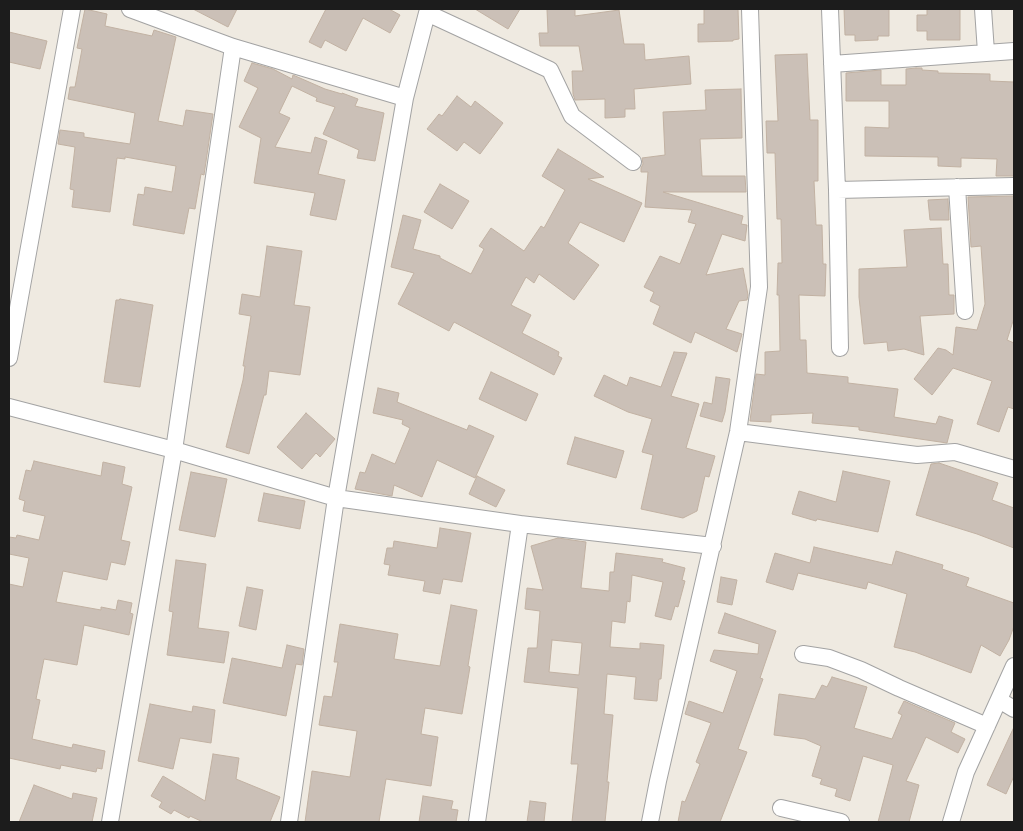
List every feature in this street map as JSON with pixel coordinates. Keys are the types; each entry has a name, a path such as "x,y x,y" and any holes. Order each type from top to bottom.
{"street":[{"path":"9,358 72,9"},
{"path":"130,9 233,47 404,98"},
{"path":"650,822 714,546 738,432 759,287 750,9"},
{"path":"830,9 837,190 840,348"},
{"path":"983,9 986,52"},
{"path":"289,822 336,498 404,98 426,13 550,70 572,116 633,162"},
{"path":"110,822 174,450 233,47"},
{"path":"832,64 1014,51"},
{"path":"837,190 1014,186"},
{"path":"957,187 965,311"},
{"path":"9,408 174,450 336,498 520,524 714,546"},
{"path":"738,432 917,455 955,452 1014,468"},
{"path":"477,822 520,524"},
{"path":"804,654 829,658 861,670 987,726"},
{"path":"951,822 966,772 1014,666"},
{"path":"999,700 1014,709"},
{"path":"781,808 841,822"}],"building":[{"path":"85,9 107,14 105,26 152,36 154,30 176,37 158,121 183,126 186,110 213,114 204,175 201,174 195,209 189,208 184,234 133,225 138,194 144,195 145,187 172,192 176,166 125,157 125,159 117,158 110,212 72,207 74,190 70,189 75,147 58,144 60,130 84,133 84,137 130,144 135,113 68,99 70,87 75,87 82,49 77,48"},
{"path":"193,9 237,9 228,27"},
{"path":"326,9 389,9 400,15 390,33 363,18 346,51 325,40 321,48 309,42"},
{"path":"475,9 520,9 508,29"},
{"path":"547,9 575,9 575,16 619,10 624,44 644,44 645,60 689,56 691,84 634,89 635,109 625,109 625,117 605,118 605,99 575,100 572,71 583,71 579,46 540,46 539,33 548,33"},
{"path":"704,9 738,9 739,39 733,41 698,42 698,24 704,24"},
{"path":"844,9 889,9 889,36 878,36 878,40 855,41 855,35 845,35"},
{"path":"927,9 960,9 960,40 927,40 927,31 917,31 917,15 927,15"},
{"path":"9,32 47,41 40,69 9,62"},
{"path":"807,54 810,120 818,120 818,181 814,181 816,225 822,225 823,264 826,264 825,296 799,295 800,340 806,340 807,373 848,377 848,383 898,389 894,417 936,424 939,416 953,420 947,443 859,430 859,427 812,423 813,413 771,415 771,422 750,421 756,374 765,375 765,352 780,351 779,295 777,295 778,263 782,263 781,219 777,219 775,153 767,153 766,121 778,121 775,55"},
{"path":"252,63 273,69 292,79 293,75 325,89 358,99 355,106 384,113 375,161 357,158 359,150 323,134 335,107 316,101 317,98 292,86 279,113 290,118 275,147 311,153 315,137 327,141 318,174 345,180 336,220 310,215 315,193 254,183 261,138 239,127 258,88 244,81"},
{"path":"922,68 922,70 938,71 938,73 990,74 990,81 1014,82 1014,176 996,176 997,159 961,158 961,167 938,166 938,157 865,156 865,127 889,128 889,101 846,101 846,73 881,70 881,85 906,85 906,69"},
{"path":"741,89 742,138 700,139 702,176 745,176 746,192 663,192 743,216 741,224 747,225 745,241 722,234 706,275 743,268 748,295 747,300 739,301 726,329 742,334 737,352 695,332 691,343 653,324 660,306 650,301 654,292 644,287 660,256 680,264 696,224 688,222 692,210 645,207 648,172 641,172 641,168 643,164 642,158 665,155 663,112 706,110 705,90"},
{"path":"457,96 471,107 475,101 503,123 480,154 464,142 457,151 427,129 439,114 442,116"},
{"path":"558,149 604,177 588,179 642,203 624,242 580,222 568,243 599,265 574,300 539,274 534,283 526,277 511,305 531,315 522,333 559,352 558,356 562,358 554,375 454,322 449,331 398,304 414,273 391,267 403,215 421,220 413,249 440,256 440,258 471,274 484,249 479,246 491,228 524,251 541,226 544,228 565,190 542,176"},
{"path":"440,184 469,201 452,229 424,212"},
{"path":"1014,196 1014,318 1007,340 1014,343 1014,409 1008,407 999,432 977,424 992,381 953,368 932,395 914,379 938,348 946,350 953,355 956,327 977,330 985,304 981,246 971,247 968,197"},
{"path":"948,199 949,220 930,220 928,200"},
{"path":"941,228 943,264 948,264 949,295 954,295 954,314 920,316 924,355 904,349 888,351 887,342 864,344 859,297 859,269 907,267 904,230"},
{"path":"267,246 302,251 294,305 310,307 300,375 269,371 266,395 264,395 249,454 226,447 243,380 245,366 243,366 251,316 239,314 242,294 260,297"},
{"path":"120,299 153,305 140,387 104,382 116,300"},
{"path":"674,352 687,353 671,396 699,404 686,448 715,456 709,477 705,476 697,511 683,518 641,509 653,455 642,452 652,419 628,412 594,396 604,375 627,386 630,377 661,387"},
{"path":"491,372 538,394 526,421 479,399"},
{"path":"716,377 730,379 722,422 700,416 704,402 712,404"},
{"path":"378,388 399,393 397,402 467,430 469,425 494,436 475,478 437,460 422,497 394,485 392,496 355,489 360,472 365,473 372,454 395,464 410,428 402,424 403,420 373,413"},
{"path":"306,413 335,439 320,457 316,453 302,469 277,447"},
{"path":"575,437 624,451 616,478 567,464"},
{"path":"34,461 101,476 103,462 125,467 122,484 132,487 121,540 130,542 125,565 111,562 107,580 63,571 56,602 101,610 101,607 116,610 118,600 132,603 130,613 133,614 129,635 84,625 77,665 44,659 36,699 40,700 32,739 72,748 73,744 105,751 102,769 97,768 96,772 61,765 60,769 9,758 9,584 23,587 29,558 9,554 9,537 16,538 17,535 39,540 45,516 23,511 25,501 19,499 26,470 31,471"},
{"path":"939,463 998,483 992,500 1014,508 1014,548 916,515 931,464"},
{"path":"843,471 890,481 878,532 817,519 816,521 792,514 799,491 836,502"},
{"path":"191,472 227,479 215,537 179,530"},
{"path":"477,476 505,490 496,507 469,494"},
{"path":"264,493 305,501 300,529 258,521"},
{"path":"440,528 471,533 462,582 443,579 440,594 423,591 425,581 388,575 390,565 384,564 387,548 393,548 394,541 437,548"},
{"path":"558,538 586,542 581,588 609,591 610,572 614,572 616,553 663,559 662,562 685,568 682,580 685,581 678,607 675,606 671,620 655,616 663,582 632,575 630,602 627,601 625,623 612,621 610,647 640,649 640,643 664,645 657,701 634,699 636,677 607,674 604,714 613,715 605,822 572,822 578,764 571,764 578,688 524,682 528,648 537,648 540,611 525,609 527,588 543,590 531,546","holes":["552,640 582,643 579,675 549,672"]},
{"path":"814,547 892,565 896,551 943,565 942,569 969,578 966,586 1014,603 1014,626 1009,640 1000,656 981,645 971,673 915,652 894,647 907,594 868,582 866,589 798,573 793,590 766,582 775,553 810,563"},
{"path":"176,560 206,564 198,628 229,632 224,663 167,655 173,612 169,611"},
{"path":"721,577 737,580 732,605 717,602"},
{"path":"247,587 263,590 256,630 239,626"},
{"path":"451,605 477,610 462,714 425,708 421,734 438,737 431,786 386,779 379,822 305,822 312,771 350,777 357,731 319,725 324,696 332,697 338,662 334,662 340,624 398,634 394,659 440,666"},
{"path":"725,613 776,631 760,678 763,679 738,749 747,752 720,822 678,822 682,801 685,802 700,764 696,762 711,723 685,714 689,701 723,713 737,671 710,661 714,650 758,654 759,644 718,633"},
{"path":"287,645 304,649 302,665 296,664 286,716 223,703 232,658 282,668"},
{"path":"832,677 867,687 854,728 892,739 902,715 898,713 904,701 955,723 951,732 965,739 958,753 926,737 906,781 919,785 909,822 878,822 893,765 863,756 850,801 835,796 837,789 820,784 822,779 812,776 821,746 805,739 774,735 779,694 815,699 822,685 827,687"},
{"path":"150,704 192,712 193,706 215,710 211,743 180,738 173,769 138,761"},
{"path":"1014,727 1014,776 1006,794 987,785"},
{"path":"213,754 239,758 236,779 280,797 270,822 203,822 190,816 189,818 174,810 171,814 159,807 162,802 151,796 163,776 205,801"},
{"path":"34,785 72,799 73,793 97,798 92,822 19,822"},
{"path":"423,796 453,801 451,809 458,810 456,822 419,822"},
{"path":"530,801 546,803 544,822 527,822"}]}
